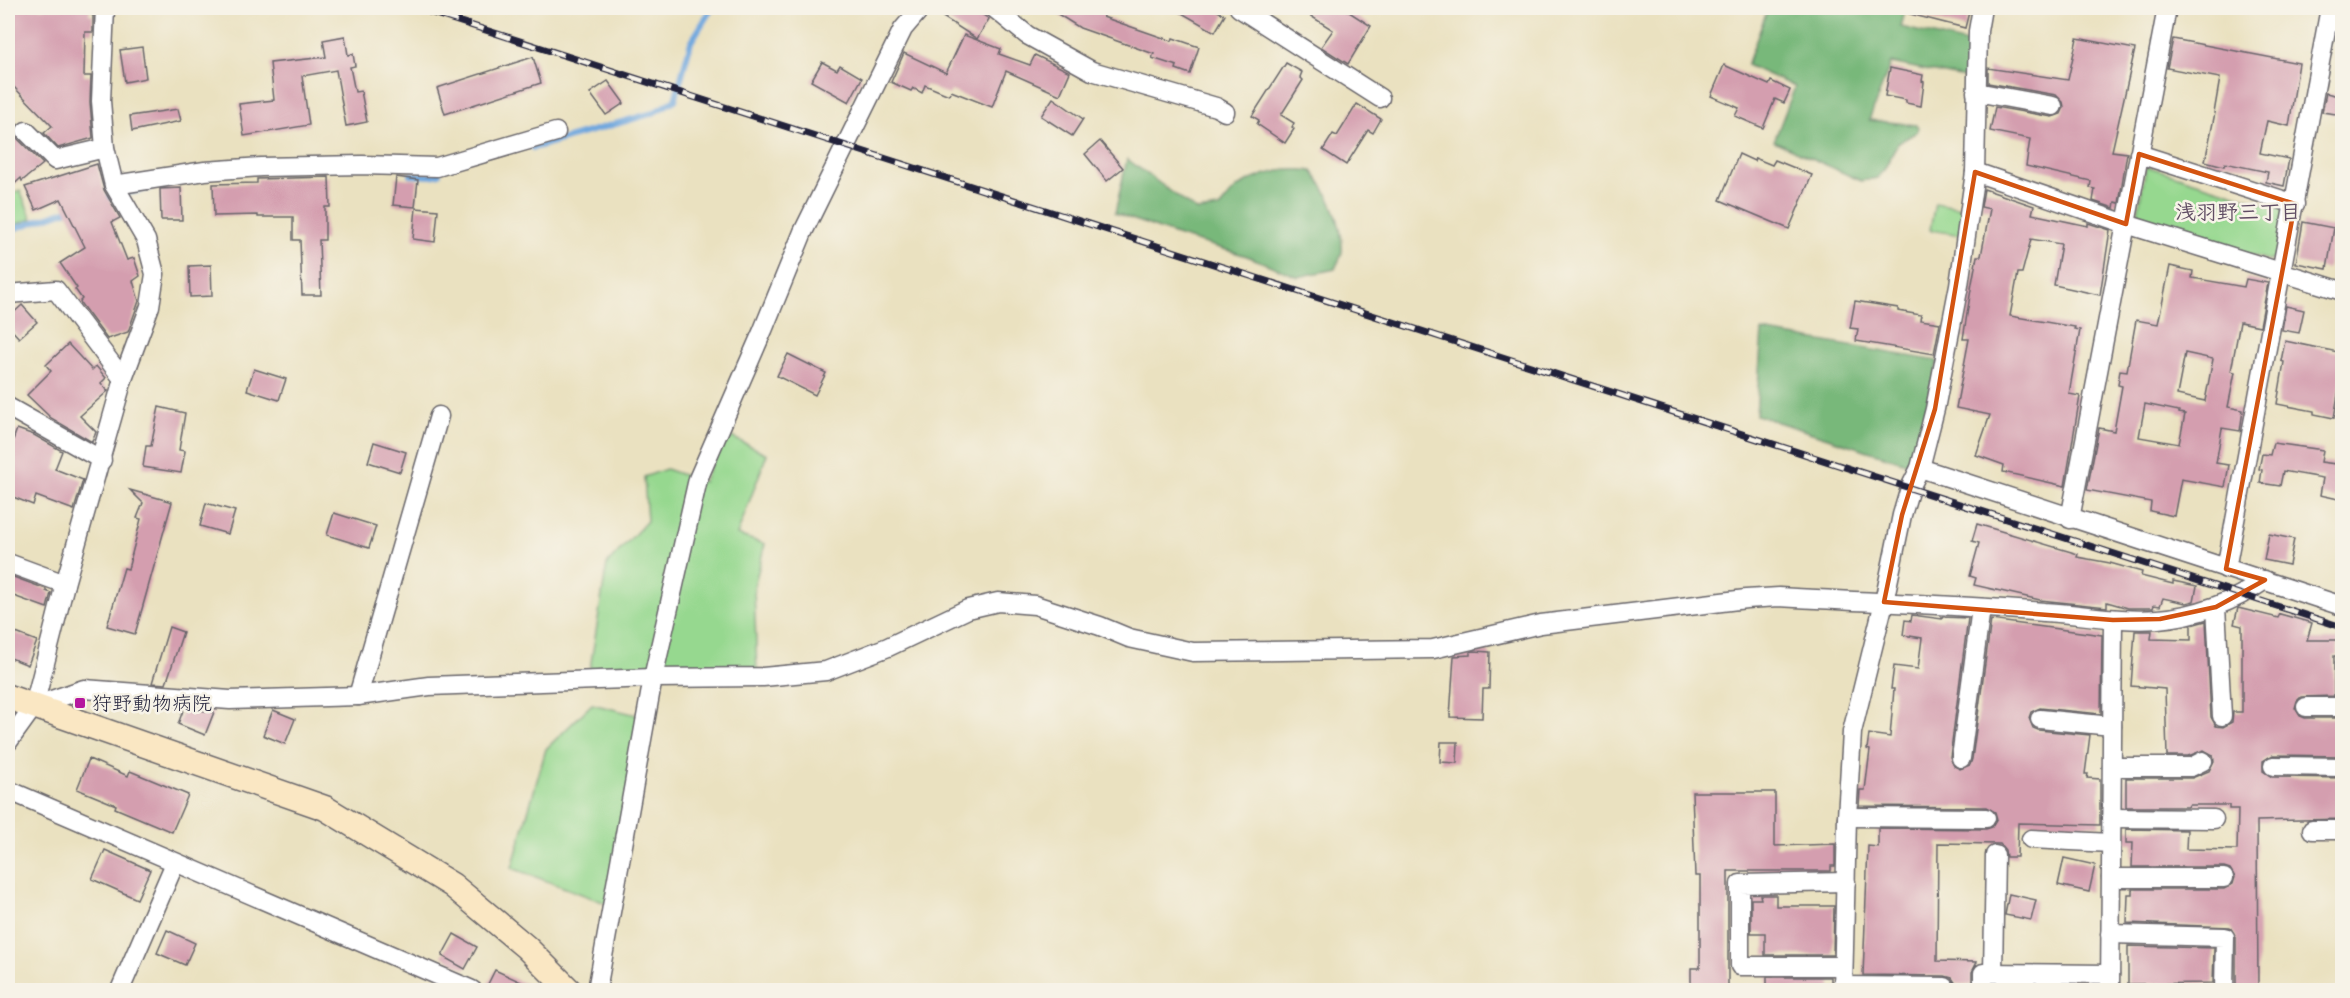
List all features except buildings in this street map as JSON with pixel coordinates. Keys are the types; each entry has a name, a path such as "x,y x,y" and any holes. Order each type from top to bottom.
{"street":[{"path":"8,742 34,706 65,584 102,460 123,379 150,306 155,274 146,240 114,185 105,148 102,101 105,8"},
{"path":"597,990 653,678 698,479 807,223 903,29 921,8"},
{"path":"994,8 1027,35 1092,71 1216,106 1225,112"},
{"path":"1239,8 1380,98"},
{"path":"1945,987 1843,988 1847,817 1852,732 1884,602 1902,515 1910,488 1920,468 1935,409 1959,285 1975,172 1978,31 1982,8"},
{"path":"2070,519 2167,8"},
{"path":"2226,569 2331,8"},
{"path":"1977,92 2053,106"},
{"path":"26,131 55,160 105,148"},
{"path":"114,185 205,171 261,167 362,165 437,167 555,132"},
{"path":"2139,154 2295,204"},
{"path":"1975,172 2126,224 2343,291"},
{"path":"8,294 56,290 123,379"},
{"path":"8,407 102,460"},
{"path":"358,696 439,416"},
{"path":"1920,468 2070,519 2343,606"},
{"path":"8,563 65,584"},
{"path":"34,706 84,689 230,700 358,696 429,686 653,678 763,677 826,671 888,647 968,609 998,602 1035,605 1129,638 1193,651 1433,648 1541,624 1779,597 2047,612 2113,620 2160,619 2216,607 2242,595 2265,580"},
{"path":"2216,607 2222,716"},
{"path":"1961,758 1981,608"},
{"path":"1983,990 1983,973 2110,982 2113,620"},
{"path":"8,697 325,808 452,885 526,947 569,990"},
{"path":"2306,707 2343,707"},
{"path":"2040,719 2112,726"},
{"path":"2112,767 2191,768 2203,761"},
{"path":"2273,766 2343,767"},
{"path":"8,790 472,990"},
{"path":"1847,817 1986,818"},
{"path":"2111,818 2214,819"},
{"path":"2312,830 2343,830"},
{"path":"2031,839 2111,843"},
{"path":"1993,973 1995,855"},
{"path":"120,990 175,863"},
{"path":"2111,878 2224,878"},
{"path":"1843,966 1740,966 1740,884 1846,882"},
{"path":"2110,934 2225,937 2224,990"}],"highlighted area":[{"path":"2139,154 2295,204 2226,569 2265,580 2216,607 2160,619 2113,620 1884,602 1902,515 1935,409 1975,172 2126,224"}],"green space":[{"path":"1768,8 1906,8 1901,27 1971,44 1970,79 1891,63 1869,120 1916,125 1919,128 1917,132 1898,143 1884,170 1877,178 1861,181 1774,141 1795,87 1747,65"},
{"path":"1127,159 1197,211 1219,208 1238,187 1255,178 1283,171 1312,171 1334,208 1340,230 1342,253 1335,269 1298,277 1247,256 1179,236 1115,213"},
{"path":"2146,166 2286,210 2277,257 2270,261 2142,220 2138,212"},
{"path":"20,190 32,219 11,226 8,222 8,196"},
{"path":"1935,203 1966,209 1961,235 1930,230"},
{"path":"1762,331 1938,361 1912,465 1756,415"},
{"path":"725,434 767,454 737,535 765,544 754,587 757,674 589,675 607,564 647,521 644,477 666,469 703,482"},
{"path":"592,704 641,716 608,904 512,868 546,749"}],"waterway":[{"path":"533,148 653,113 675,100 691,42 712,8"},
{"path":"411,175 439,174"},
{"path":"101,199 150,188"},
{"path":"8,231 74,208"}],"railway":[{"path":"417,8 2342,627"}],"place":[{"name":"狩野動物病院","path":"80,703"}],"district":[{"name":"浅羽野三丁目","path":"2238,212"}]}
